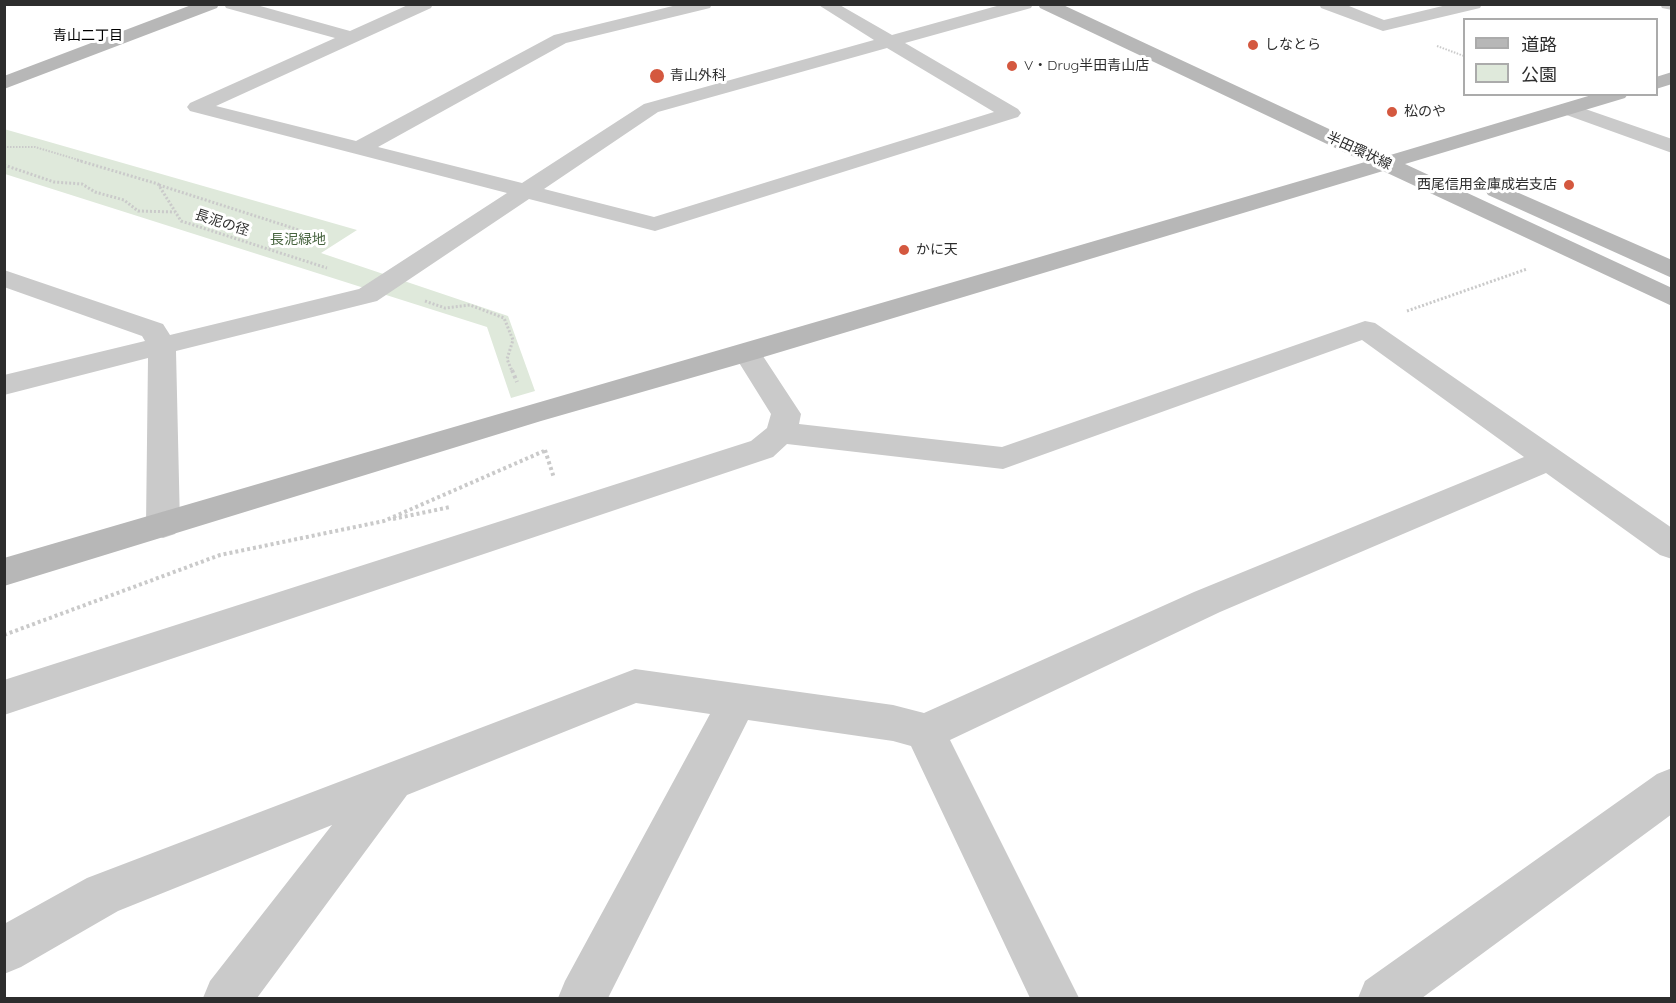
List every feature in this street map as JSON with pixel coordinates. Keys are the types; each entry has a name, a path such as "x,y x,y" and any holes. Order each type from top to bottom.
{"street":[{"path":"4,83 211,4"},
{"path":"232,4 352,37"},
{"path":"425,4 196,107 655,224 1011,113 825,4"},
{"path":"358,149 560,39 704,4"},
{"path":"4,385 368,295 651,108 1026,4"},
{"name":"半田環状線","path":"1046,4 1384,151 1671,298"},
{"name":"半田環状線","path":"1087,4 1346,122"},
{"path":"1327,4 1383,26 1474,4"},
{"path":"4,572 530,414 747,353 1384,151 1415,153 1611,96"},
{"path":"1568,109 1671,147"},
{"name":"半田環状線","path":"1415,153 1444,166"},
{"path":"1474,180 1671,270"},
{"path":"4,278 153,330 162,346 163,525"},
{"path":"781,433 1003,458 1365,329 1671,546"},
{"path":"4,698 762,449 781,433 786,414 747,353"},
{"path":"4,950 103,894 634,686 893,723 925,732 1207,602 1550,459"},
{"path":"582,999 737,702"},
{"path":"925,732 1055,999"},
{"path":"227,999 393,780"},
{"path":"1382,999 1671,788"}],"path":[{"path":"4,147 35,147 298,230 267,249"},
{"path":"4,165 54,182 82,184 89,191 131,201 138,211 175,212"},
{"name":"長泥の径","path":"158,184 181,221 383,285 445,308 471,305 504,318 513,340 507,359 520,388"},
{"path":"1365,329 1375,323 1537,266"},
{"path":"542,444 556,484"},
{"path":"4,635 219,555 384,521 545,450"}],"green space":[{"name":"長泥緑地","path":"4,129 357,230 321,253 508,316 535,391 511,398 487,327 5,174"}],"place":[{"name":"しなとら","path":"1253,45"},
{"name":"V・Drug半田青山店","path":"1012,66"},
{"name":"青山外科","path":"657,76"},
{"name":"松のや","path":"1392,112"},
{"name":"西尾信用金庫成岩支店","path":"1569,185"},
{"name":"かに天","path":"904,250"}],"district":[{"name":"青山二丁目","path":"88,36"}]}
